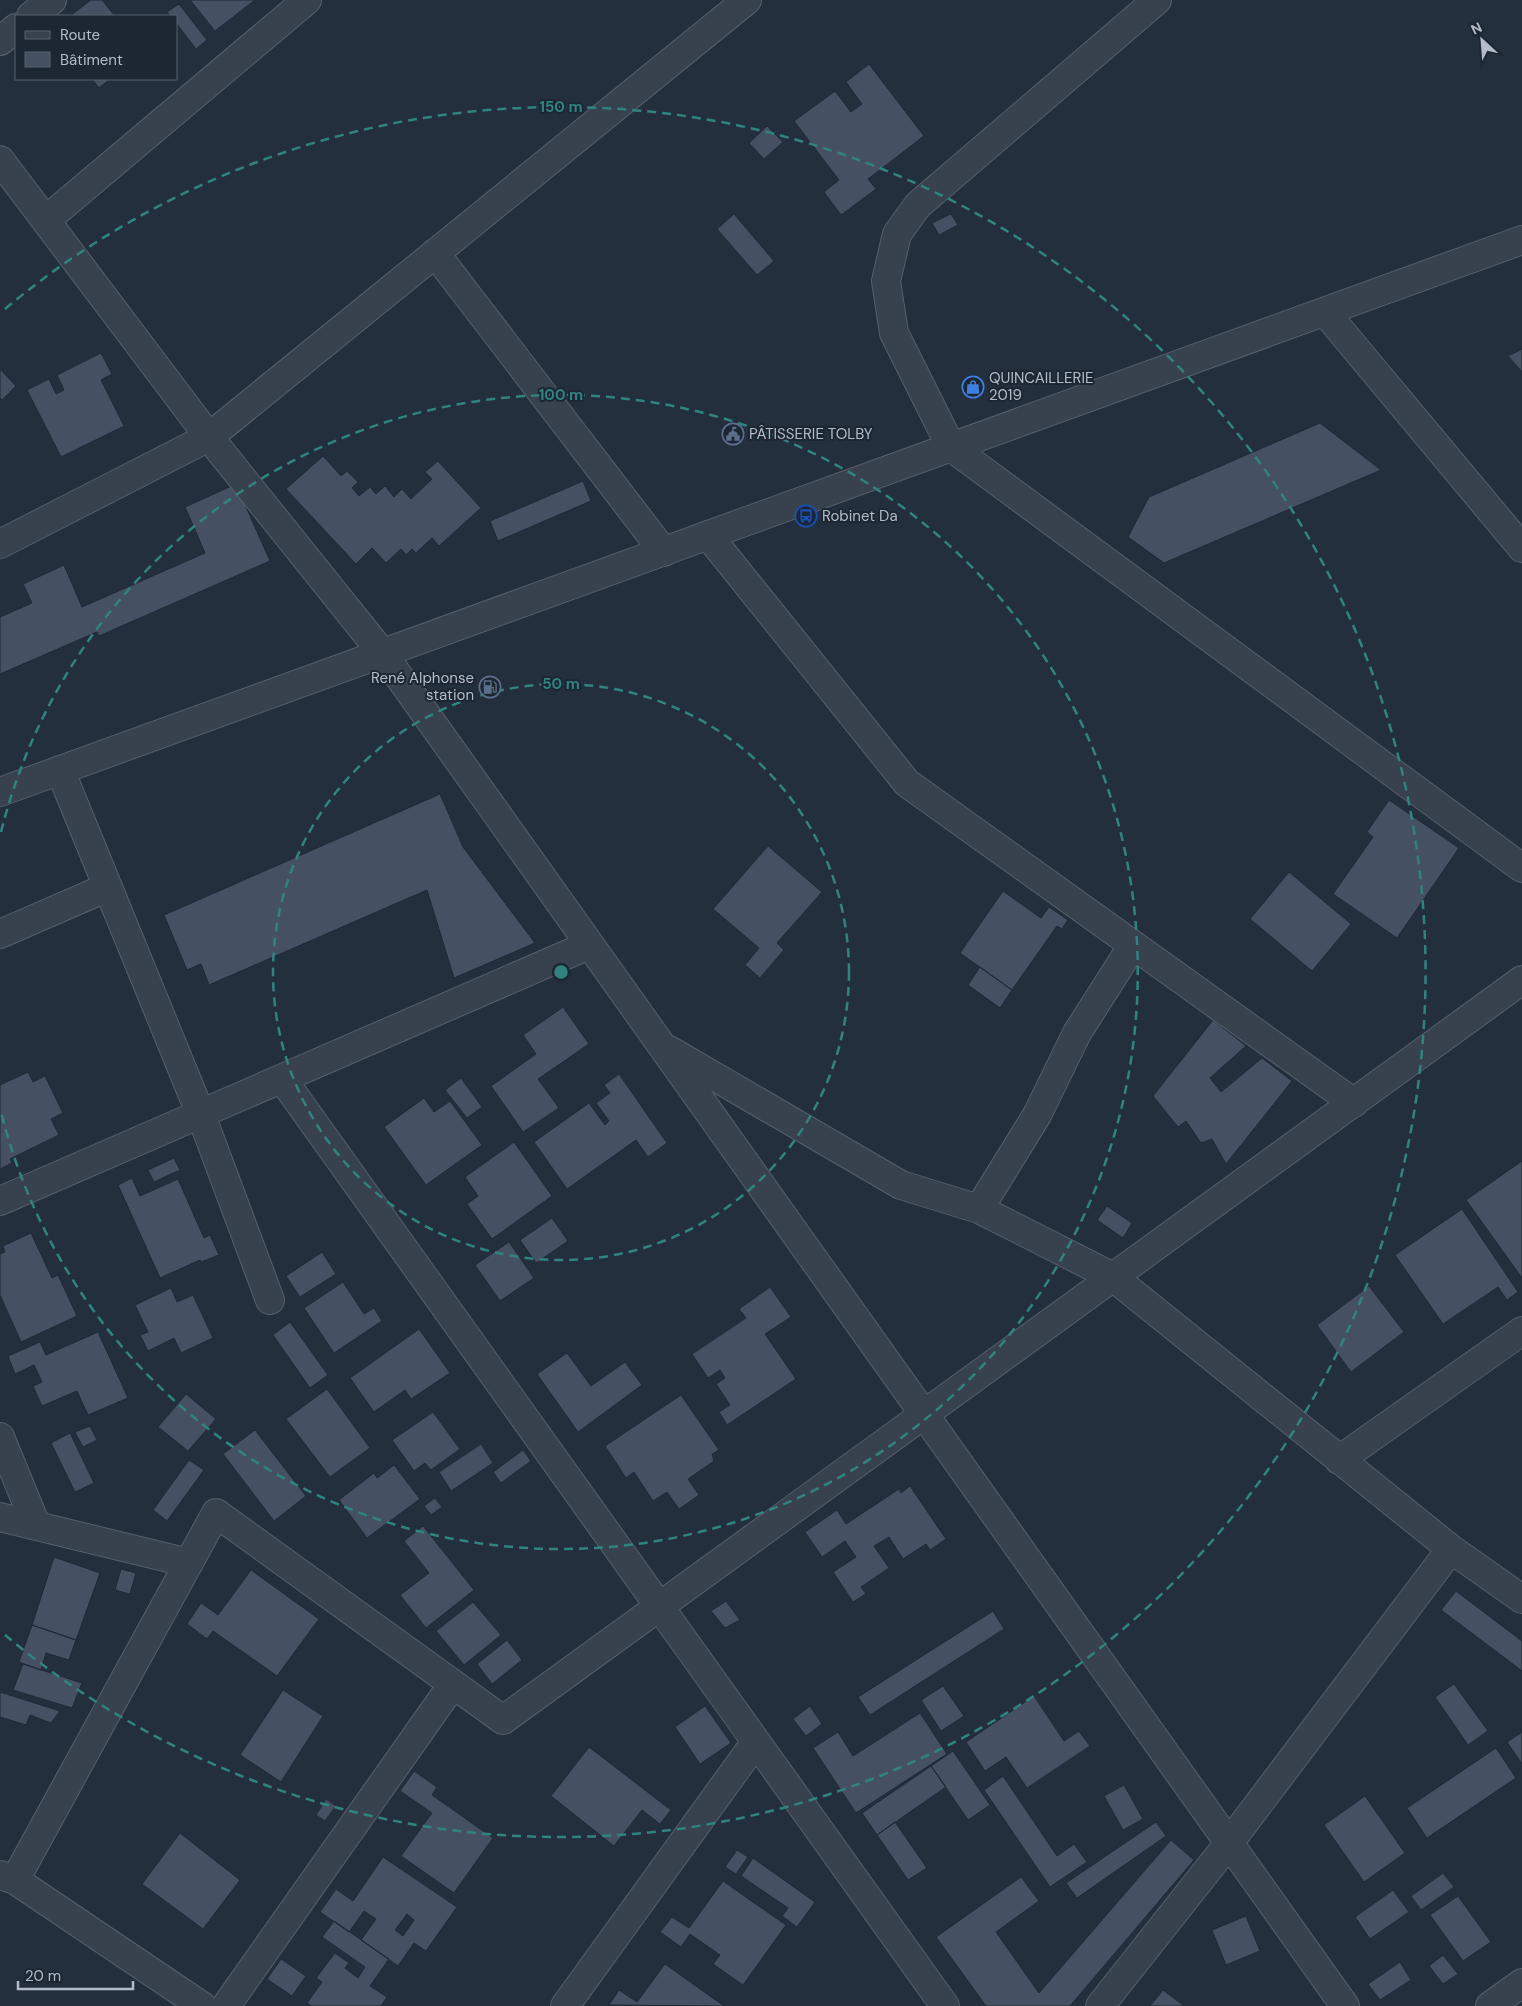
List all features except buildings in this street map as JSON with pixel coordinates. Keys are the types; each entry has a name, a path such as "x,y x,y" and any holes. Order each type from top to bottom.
{"street":[{"path":"32,15 52,0"},
{"path":"46,220 306,0"},
{"path":"0,544 209,437 747,0"},
{"path":"1158,0 918,205 897,234 886,281 894,333 951,447 1522,868"},
{"path":"0,41 15,29"},
{"path":"0,160 209,437 382,654 1345,2006"},
{"path":"0,792 1522,240"},
{"path":"435,252 664,552"},
{"path":"1325,312 1522,548"},
{"path":"708,535 907,783 1354,1103"},
{"path":"60,770 201,1115 270,1300"},
{"path":"0,934 108,887"},
{"path":"0,1201 283,1080 589,945"},
{"path":"980,1210 1036,1115 1077,1032 1133,945"},
{"path":"202,2006 7,1877 216,1513 503,1720 1522,980"},
{"path":"660,1045 901,1184 980,1210 1113,1277 1451,1549 1522,1599"},
{"path":"283,1080 940,2004"},
{"path":"1340,1460 1522,1331"},
{"path":"0,1438 36,1525"},
{"path":"0,1517 189,1563"},
{"path":"1100,2006 1229,1843 1451,1549"},
{"path":"226,2006 453,1684"},
{"path":"565,2006 755,1743"},
{"path":"1490,2006 1522,1982"}],"place":[{"name":"QUINCAILLERIE 2019","path":"973,387"},
{"name":"PÂTISSERIE TOLBY","path":"733,434"},
{"name":"Robinet Da","path":"806,516"},
{"name":"René Alphonse station","path":"490,687"}]}
